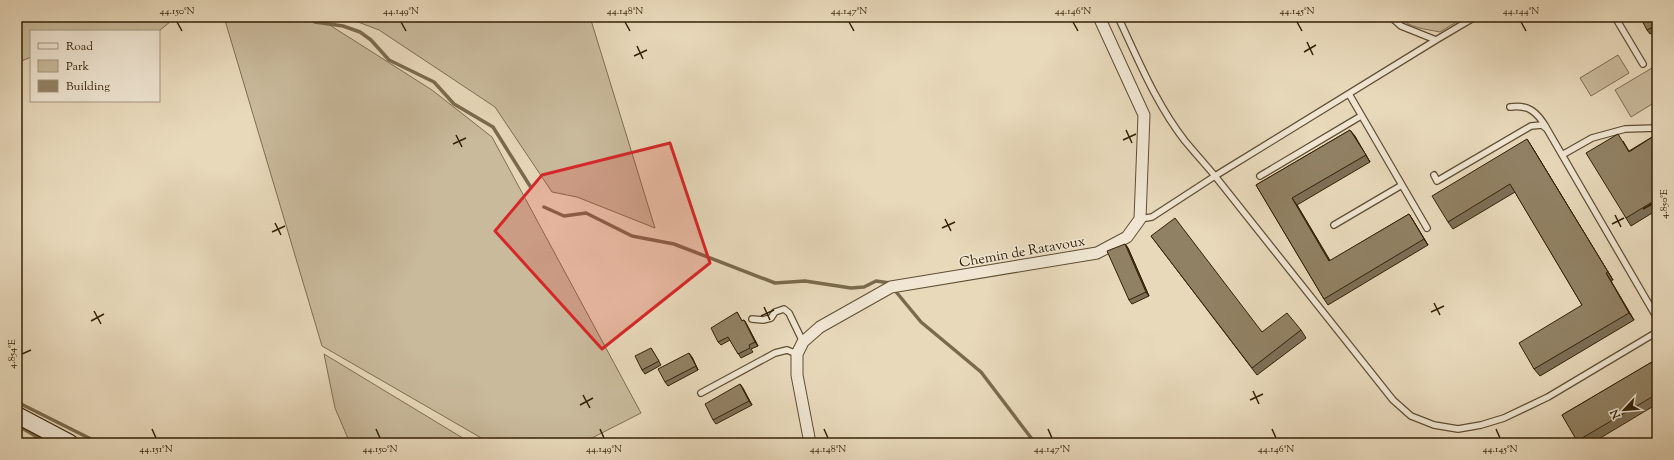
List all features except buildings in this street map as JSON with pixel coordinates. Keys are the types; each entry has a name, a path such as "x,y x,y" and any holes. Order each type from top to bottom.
{"main road":[{"path":"17,414 55,439 70,443"}],"street":[{"path":"1099,17 1144,115 1140,219"},
{"name":"Chemin de Ratavoux","path":"810,443 796,375 797,354 803,342 820,327 891,287 1097,253 1127,237 1140,219"}],"lane":[{"path":"1118,17 1154,91 1185,140 1393,400 1411,416 1434,425 1458,429 1481,425 1504,418 1548,397 1657,332"},
{"path":"1391,17 1401,26 1436,40"},
{"path":"1140,219 1152,218 1215,176 1475,17"},
{"path":"1615,17 1643,64"},
{"path":"1348,94 1427,228"},
{"path":"1510,107 1526,107 1534,111 1562,155 1657,318"},
{"path":"1260,176 1362,116"},
{"path":"1434,175 1437,180 1530,126 1542,125 1547,130"},
{"path":"1562,155 1592,138 1625,129 1657,128"},
{"path":"1334,225 1402,185"},
{"path":"752,318 763,320 771,318 775,312 784,309 789,313 803,342"},
{"path":"701,393 775,353 787,350 797,354"}],"highlighted area":[{"path":"670,143 710,263 602,349 495,231 542,175"}],"green space":[{"path":"17,17 176,17 160,30 30,30 30,57 17,63"},
{"path":"224,17 317,17 432,90 492,137 641,413 582,443 490,443 322,346"},
{"path":"345,17 590,17 655,228 577,197 552,192 495,107 379,30"},
{"path":"1398,17 1465,17 1440,32 1413,26"},
{"path":"1618,55 1629,73 1591,96 1580,78"},
{"path":"1657,65 1657,101 1631,117 1615,90"},
{"path":"324,354 471,443 350,443 335,408"}],"waterway":[{"path":"306,17 315,22 343,26 360,32 371,40 389,60 434,82 454,104 493,127 530,186"},
{"path":"544,207 564,216 586,213 632,236 674,244 775,283 805,281 851,288 864,287 876,281 890,283"},
{"path":"897,293 921,322 981,372 1035,443"},
{"path":"17,402 99,443"},
{"path":"17,425 44,441"}]}
